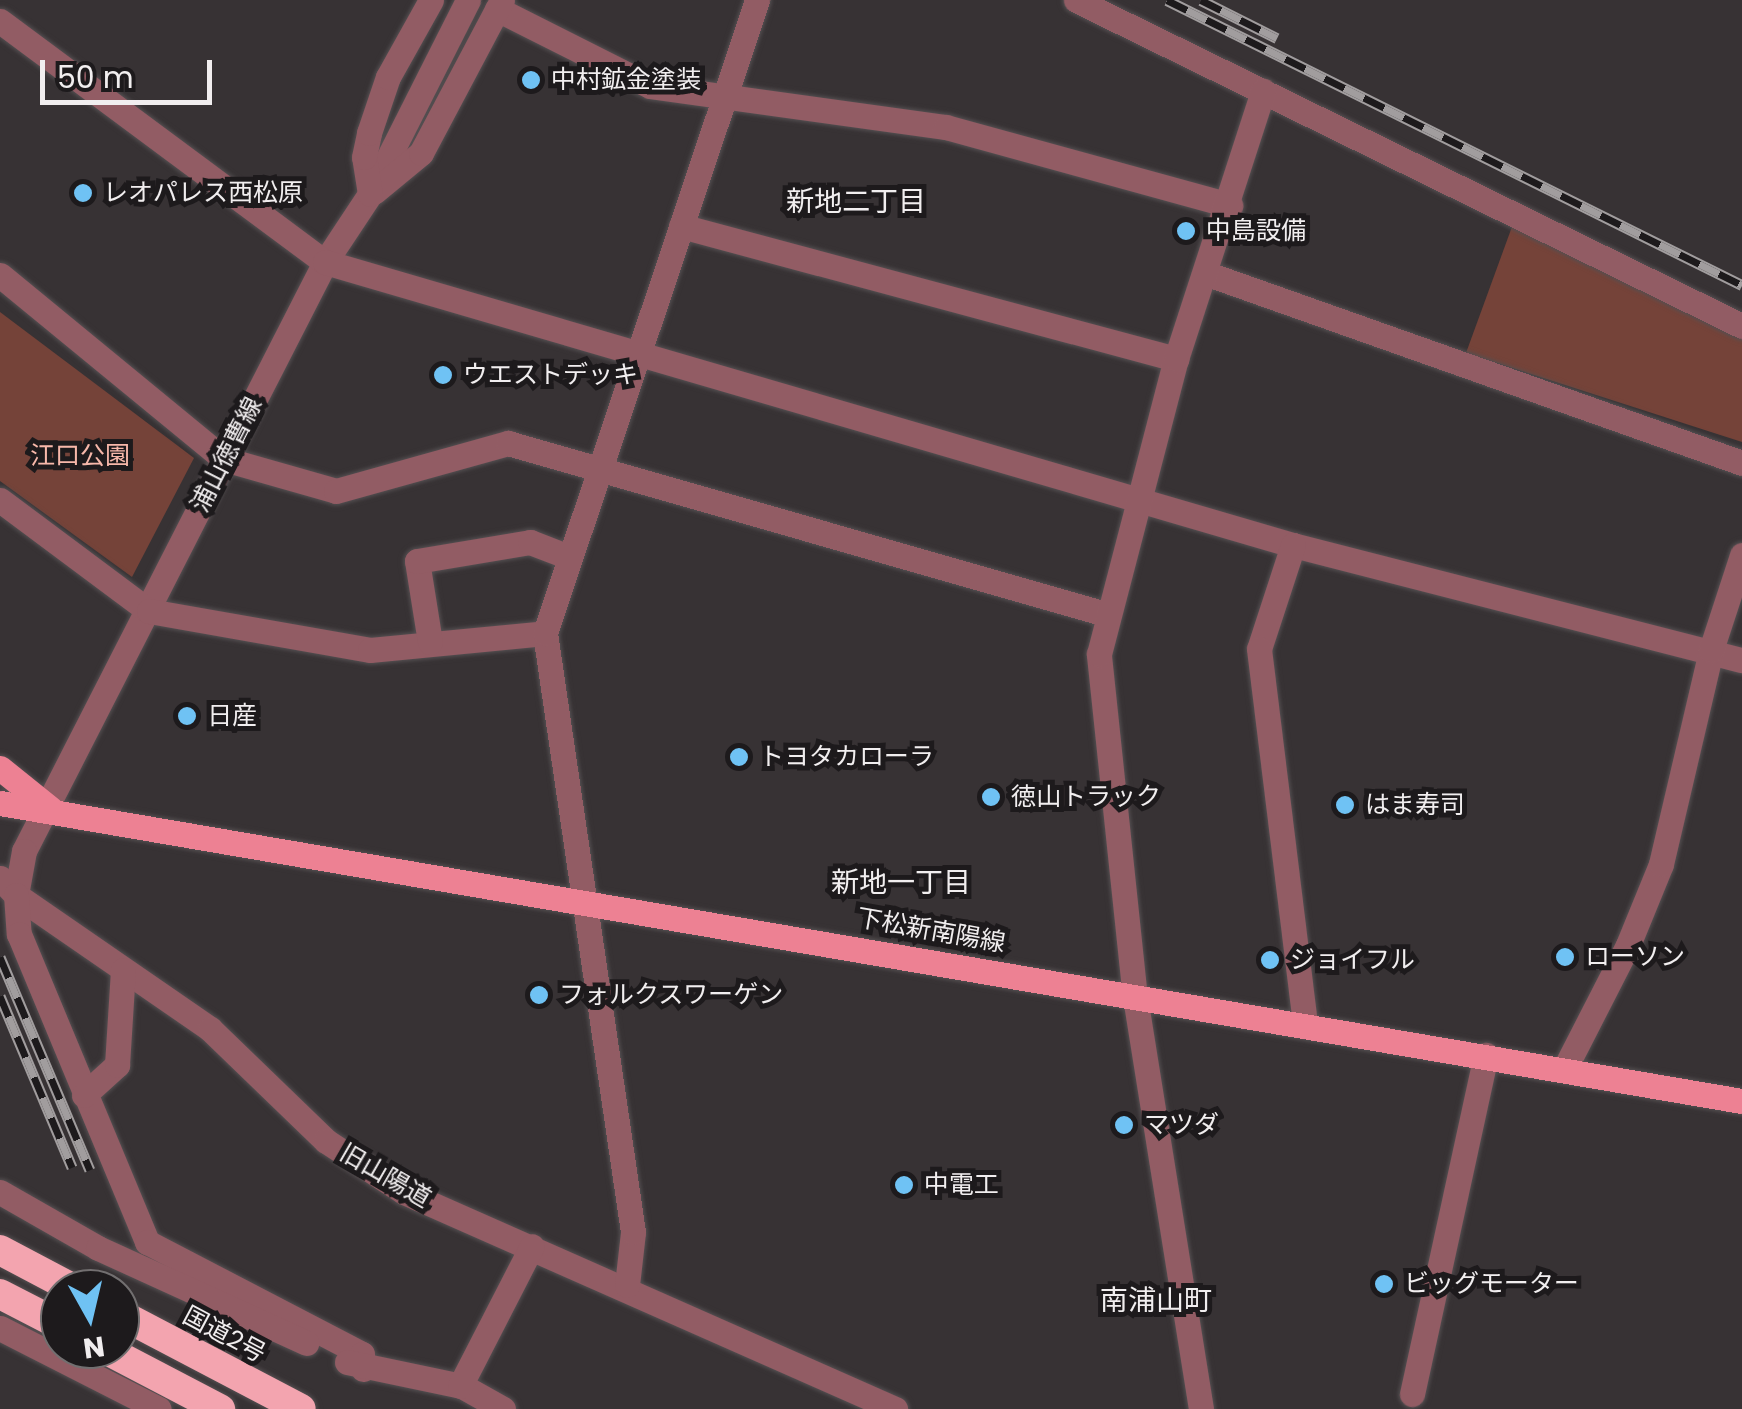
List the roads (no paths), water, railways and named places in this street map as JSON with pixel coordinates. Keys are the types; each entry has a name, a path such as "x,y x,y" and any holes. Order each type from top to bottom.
{"highway":[{"path":"0,1250 40,1271"},
{"path":"0,1294 40,1315"},
{"name":"国道2号","path":"140,1324 301,1409"},
{"path":"140,1367 220,1409"}],"main road":[{"name":"下松新南陽線","path":"0,768 51,809"},
{"name":"下松新南陽線","path":"0,803 51,809 138,830 581,900 1742,1102"}],"street":[{"path":"370,194 364,157 369,133 388,77 431,0"},
{"name":"浦山徳曹線","path":"51,809 325,262 370,194 468,0"},
{"path":"627,1285 632,1232 545,633 567,556 757,0"},
{"path":"1076,0 1742,326"},
{"path":"370,194 421,152 500,4 650,86 946,126 1230,204"},
{"path":"0,21 325,262 1292,546 1742,660"},
{"path":"1202,1409 1135,998 1099,654 1176,359 1230,204 1263,91"},
{"path":"682,226 1176,359"},
{"path":"1205,273 1742,463"},
{"path":"0,275 224,459 336,490 508,443 1109,615"},
{"path":"0,500 149,611 370,650 545,633"},
{"path":"430,642 417,561 530,542 567,556"},
{"path":"1292,546 1259,649 1305,1026"},
{"path":"1564,1070 1628,945 1661,864 1710,650 1742,554"},
{"path":"51,809 24,851 8,886 18,934 147,1242 362,1354 362,1369"},
{"name":"旧山陽道","path":"8,886 210,1029 326,1142 404,1192 627,1285 896,1409"},
{"path":"84,1096 116,1064 123,970"},
{"path":"1412,1394 1486,1055"},
{"path":"0,1192 98,1248 362,1369 460,1386 503,1409"},
{"path":"460,1386 532,1246"},
{"path":"0,1328 159,1409"}],"railway":[{"path":"1167,0 1742,285"},
{"path":"1201,0 1277,38"},
{"path":"0,957 90,1170"},
{"path":"0,996 72,1167"}],"place":[{"name":"中村鉱金塗装","path":"531,80"},
{"name":"レオパレス西松原","path":"83,193"},
{"name":"中島設備","path":"1186,231"},
{"name":"ウエストデッキ","path":"443,375"},
{"name":"日産","path":"187,716"},
{"name":"トヨタカローラ","path":"739,757"},
{"name":"徳山トラック","path":"991,797"},
{"name":"はま寿司","path":"1345,805"},
{"name":"ローソン","path":"1565,957"},
{"name":"ジョイフル","path":"1270,960"},
{"name":"フォルクスワーゲン","path":"539,995"},
{"name":"マツダ","path":"1124,1125"},
{"name":"中電工","path":"904,1185"},
{"name":"ビッグモーター","path":"1384,1284"}],"district":[{"name":"新地二丁目","path":"856,202"},
{"name":"新地一丁目","path":"901,883"},
{"name":"南浦山町","path":"1156,1301"}],"park label":[{"name":"江口公園","path":"80,456"}]}
